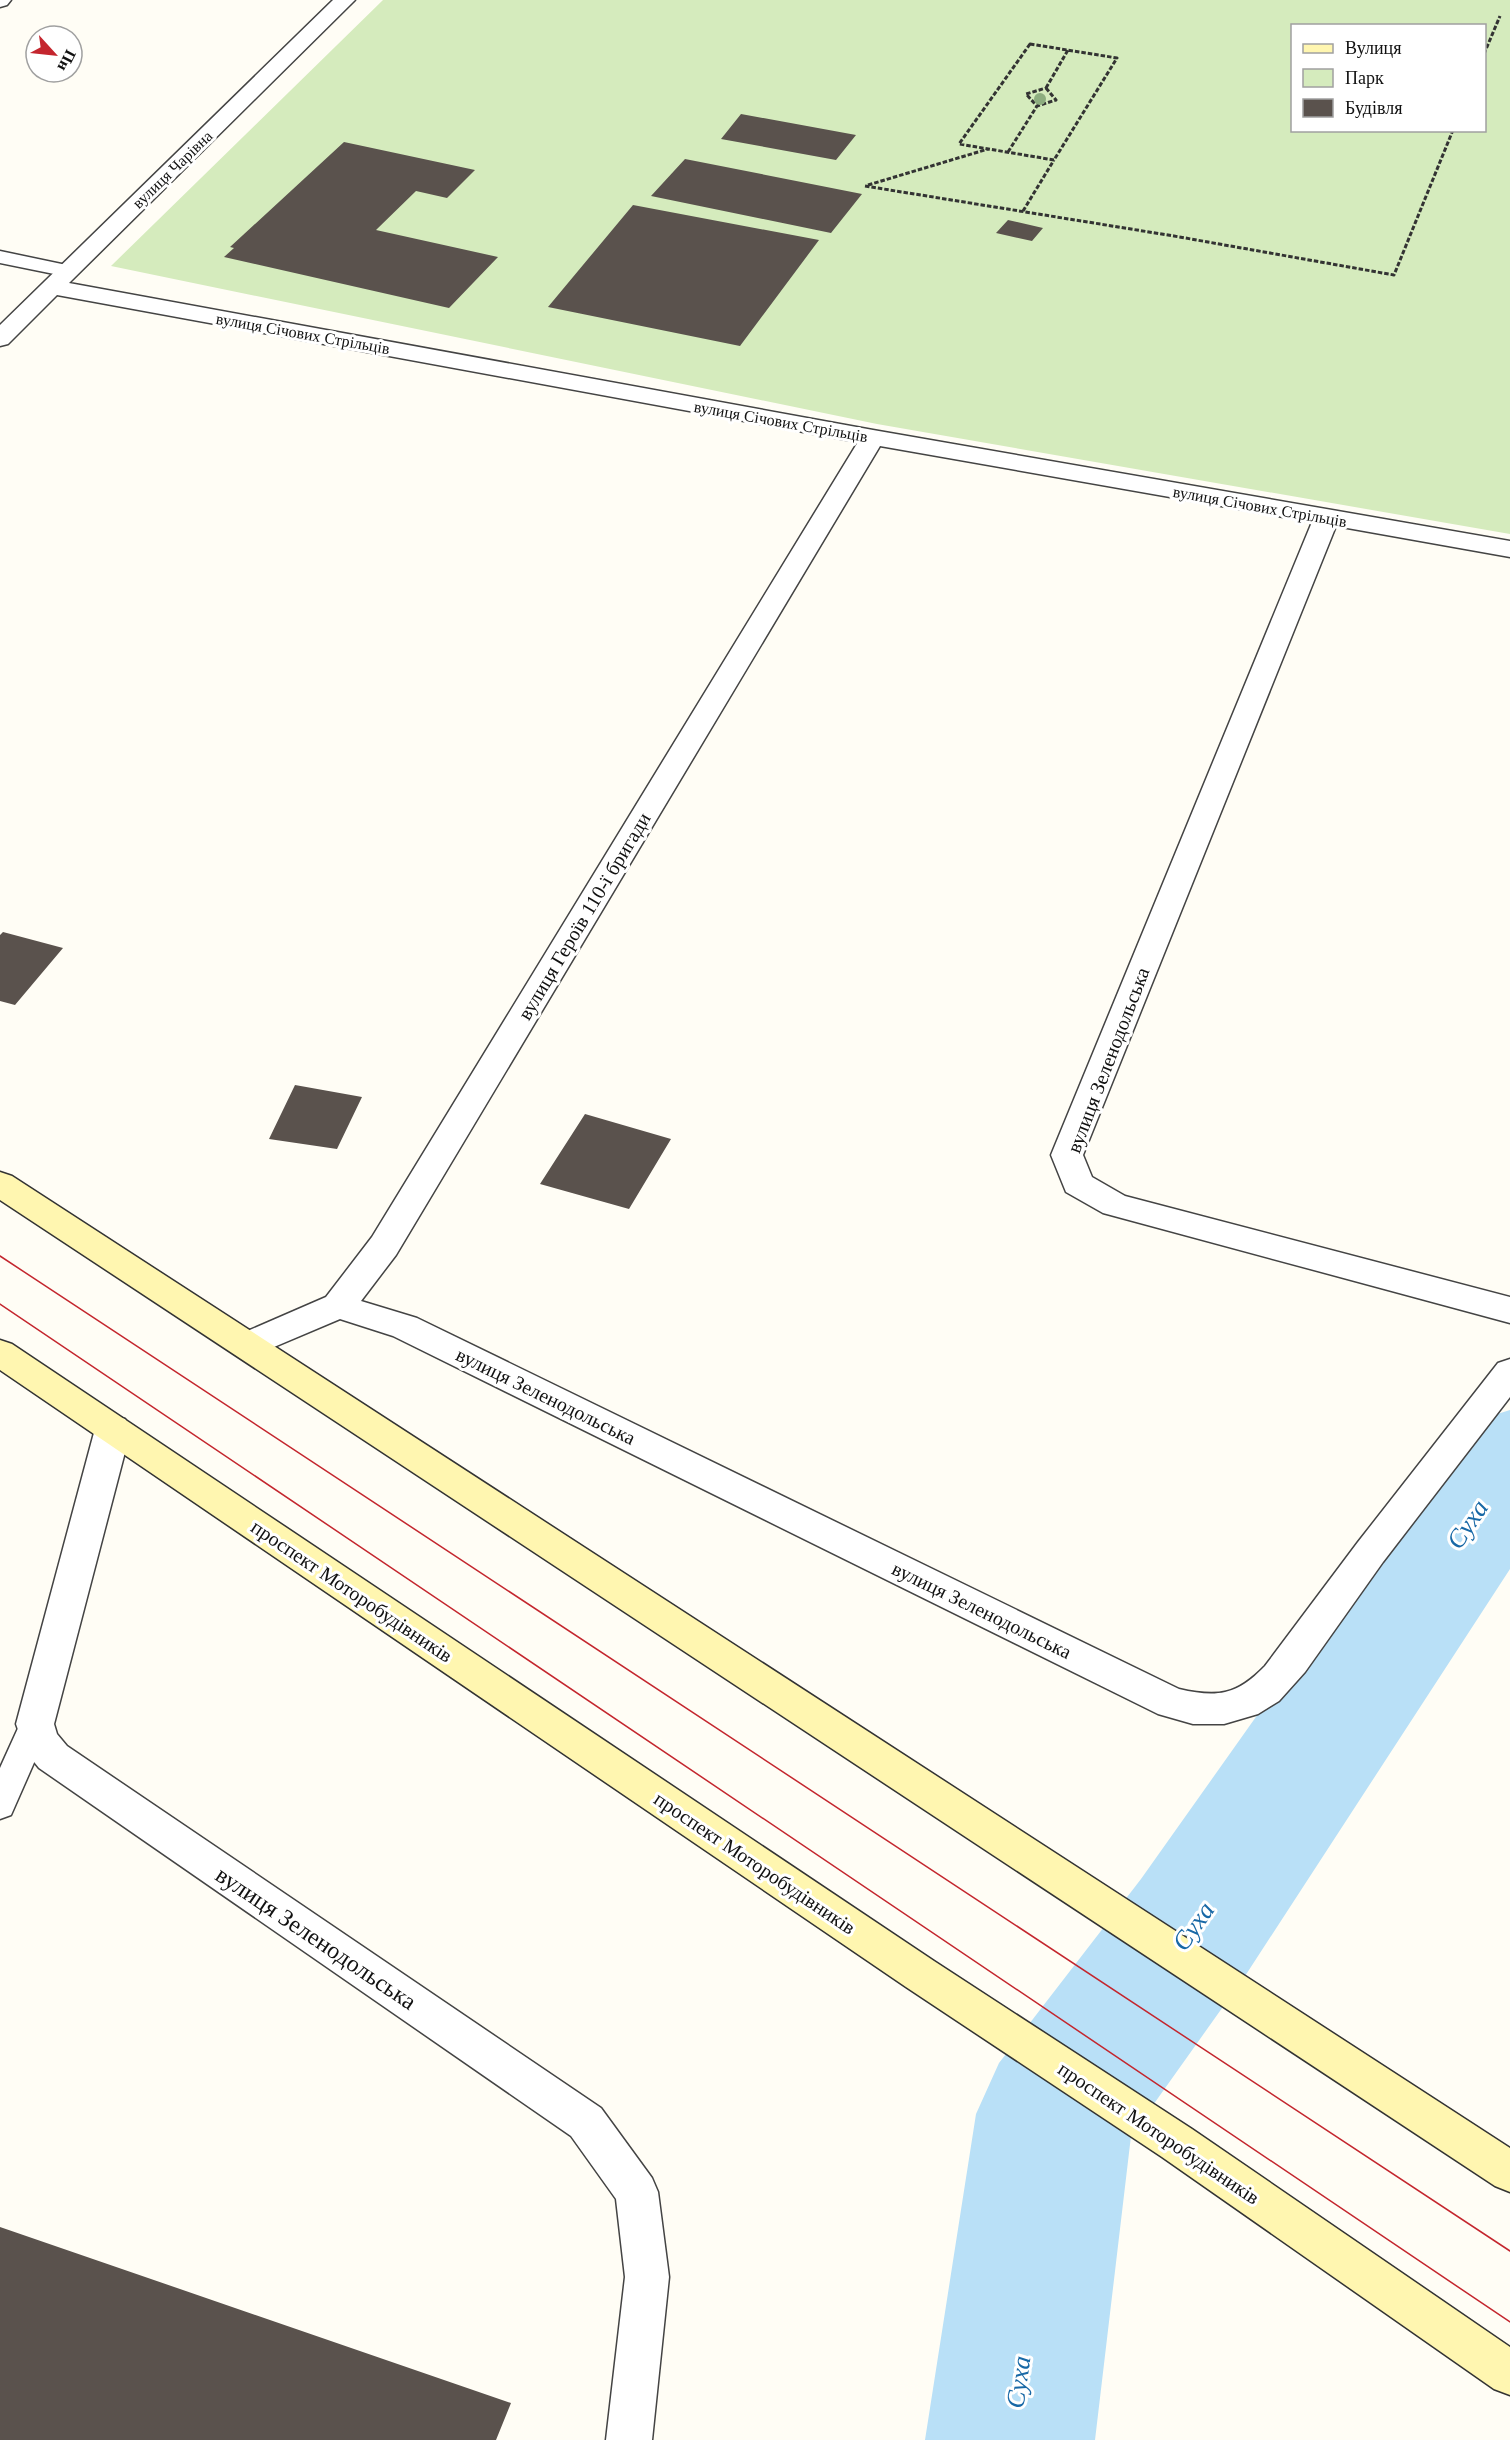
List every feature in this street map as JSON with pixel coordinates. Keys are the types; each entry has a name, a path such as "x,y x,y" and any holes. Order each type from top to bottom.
{"main road":[{"path":"0,1184 1510,2172"},
{"name":"проспект Моторобудівників","path":"0,1353 920,1974 1178,2143 1510,2373"}],"street":[{"name":"вулиця Чарівна","path":"0,339 345,0"},
{"name":"вулиця Січових Стрільців","path":"61,279 873,437 1326,519 1510,549"},
{"name":"вулиця Героїв 110-ї бригади","path":"249,1345 338,1306 384,1246 873,437"},
{"name":"вулиця Зеленодольська","path":"1326,519 1067,1155 1078,1184 1115,1205 1510,1310"},
{"name":"вулиця Зеленодольська","path":"338,1306 405,1327 1171,1703 1196,1710 1221,1711 1257,1697 1282,1672 1382,1536 1510,1372"},
{"path":"35,1724 113,1430"},
{"name":"вулиця Зеленодольська","path":"35,1724 40,1742 53,1757 586,2122 637,2192 646,2277 628,2440"}],"lane":[{"path":"0,257 61,279"},
{"path":"0,1804 35,1724"}],"path":[{"path":"1486,51 1500,16"},
{"path":"1023,210 1054,160 1117,58 1030,44 959,144 1054,160"},
{"path":"1037,106 1026,94 1046,88 1068,50"},
{"path":"1008,152 1037,106 1056,100 1046,88"},
{"path":"988,149 865,186 1023,210 1394,275 1452,132"}],"green space":[{"path":"383,0 1510,0 1510,534 877,424 111,266"}],"building":[{"path":"741,114 856,135 836,160 721,139"},
{"path":"344,142 475,170 447,198 416,191 376,230 498,257 449,308 224,257 234,248 230,247"},
{"path":"685,159 862,194 831,233 651,196"},
{"path":"633,205 819,240 740,346 548,307"},
{"path":"1008,220 1043,228 1032,241 996,233"},
{"path":"3,932 63,948 15,1005 0,1001 0,935"},
{"path":"295,1085 362,1097 337,1149 269,1139"},
{"path":"585,1114 671,1139 629,1209 540,1184"},
{"path":"0,2227 511,2403 496,2440 0,2440"}],"waterway":[{"name":"Суха","path":"1010,2440 1055,2114 1194,1926 1510,1461"}],"tram line":[{"path":"0,1256 1510,2251"},
{"path":"0,1304 1510,2322"}]}
